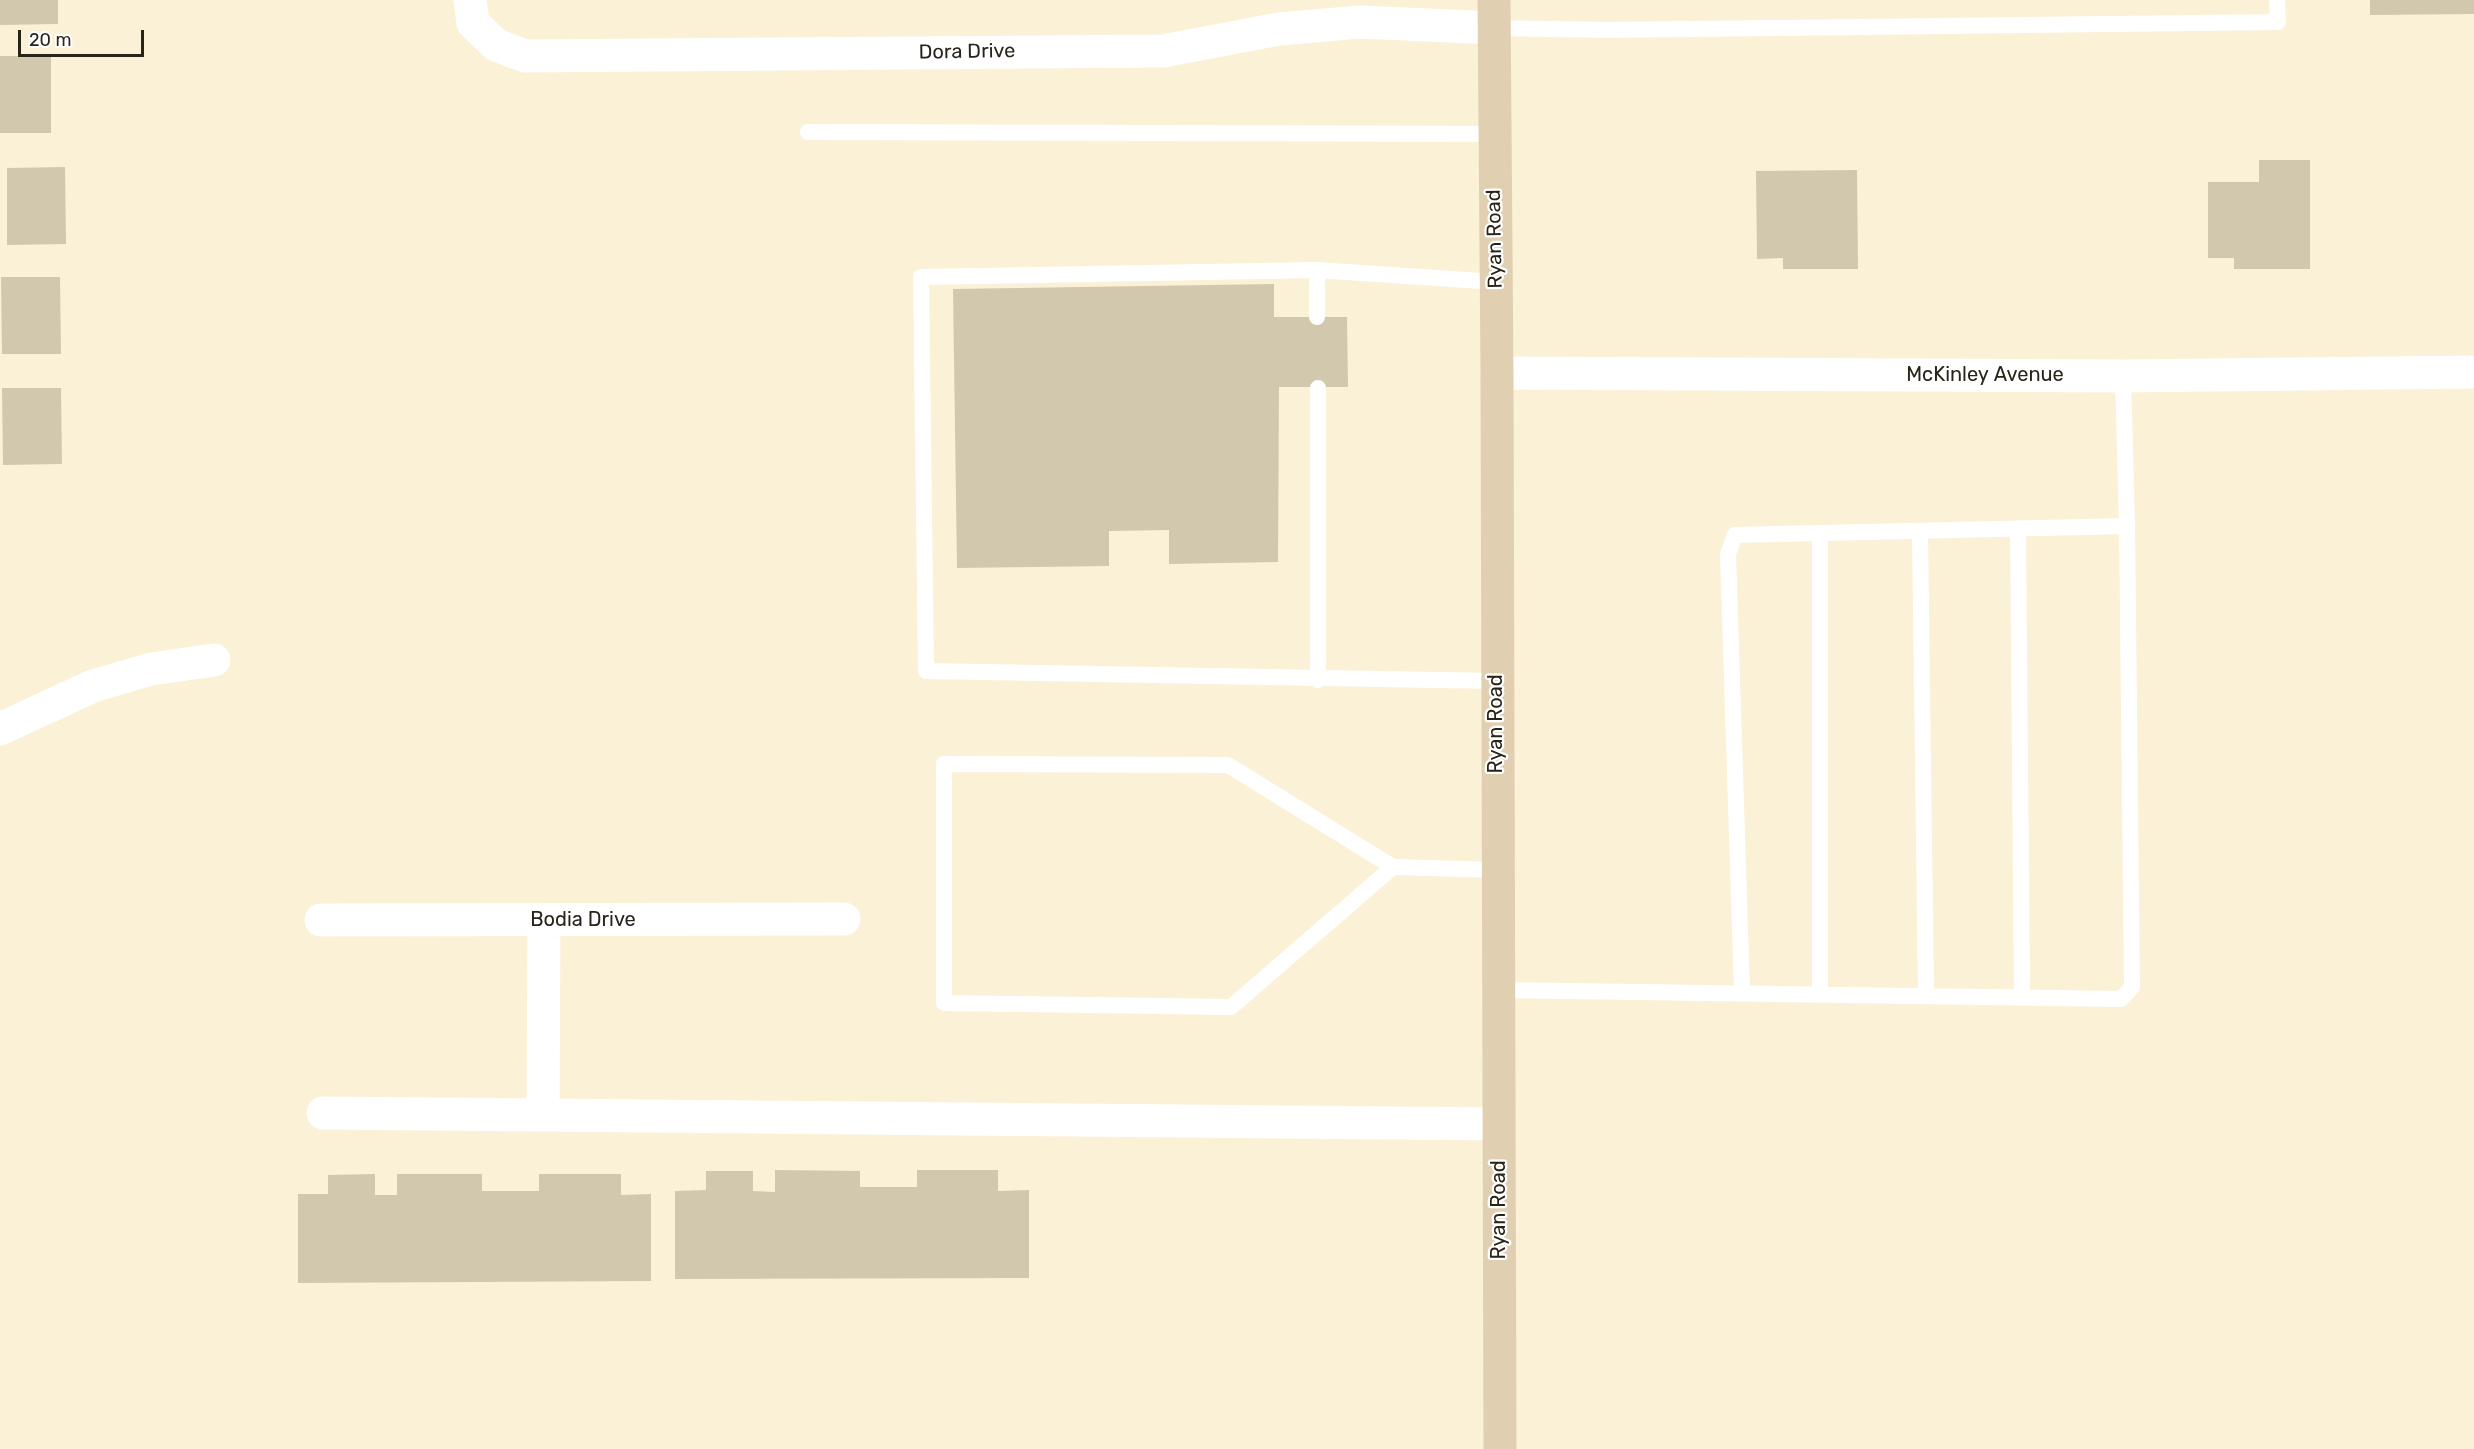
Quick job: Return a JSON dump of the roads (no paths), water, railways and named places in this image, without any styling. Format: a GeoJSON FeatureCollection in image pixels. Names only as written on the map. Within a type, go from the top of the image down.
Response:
{"type":"FeatureCollection","features":[{"type":"Feature","properties":{"kind":"main road","name":"Ryan Road"},"geometry":{"type":"LineString","coordinates":[[1494,14],[1500,1449]]}},
{"type":"Feature","properties":{"kind":"street","name":"Dora Drive"},"geometry":{"type":"LineString","coordinates":[[470,0],[472,23],[496,45],[525,56],[1163,51],[1279,29],[1494,14]]}},
{"type":"Feature","properties":{"kind":"street","name":"McKinley Avenue"},"geometry":{"type":"LineString","coordinates":[[1497,374],[2123,376],[2474,372]]}},
{"type":"Feature","properties":{"kind":"street"},"geometry":{"type":"LineString","coordinates":[[0,729],[93,686],[151,669],[214,660]]}},
{"type":"Feature","properties":{"kind":"street","name":"Bodia Drive"},"geometry":{"type":"LineString","coordinates":[[321,920],[844,919]]}},
{"type":"Feature","properties":{"kind":"street"},"geometry":{"type":"LineString","coordinates":[[543,1115],[544,920]]}},
{"type":"Feature","properties":{"kind":"street"},"geometry":{"type":"LineString","coordinates":[[323,1113],[1498,1124]]}},
{"type":"Feature","properties":{"kind":"lane"},"geometry":{"type":"LineString","coordinates":[[1494,14],[1607,30],[2278,22],[2277,0]]}},
{"type":"Feature","properties":{"kind":"lane"},"geometry":{"type":"LineString","coordinates":[[808,132],[1494,134]]}},
{"type":"Feature","properties":{"kind":"lane"},"geometry":{"type":"LineString","coordinates":[[1496,282],[1317,270],[921,277],[926,671],[1318,680],[1496,681]]}},
{"type":"Feature","properties":{"kind":"lane"},"geometry":{"type":"LineString","coordinates":[[1317,270],[1317,317]]}},
{"type":"Feature","properties":{"kind":"lane"},"geometry":{"type":"LineString","coordinates":[[1499,990],[2121,999],[2132,987],[2123,376]]}},
{"type":"Feature","properties":{"kind":"lane"},"geometry":{"type":"LineString","coordinates":[[1318,388],[1318,680]]}},
{"type":"Feature","properties":{"kind":"lane"},"geometry":{"type":"LineString","coordinates":[[1742,992],[1728,554],[1736,535],[2127,526]]}},
{"type":"Feature","properties":{"kind":"lane"},"geometry":{"type":"LineString","coordinates":[[2018,529],[2022,997]]}},
{"type":"Feature","properties":{"kind":"lane"},"geometry":{"type":"LineString","coordinates":[[1920,531],[1926,995]]}},
{"type":"Feature","properties":{"kind":"lane"},"geometry":{"type":"LineString","coordinates":[[1820,533],[1820,993]]}},
{"type":"Feature","properties":{"kind":"lane"},"geometry":{"type":"LineString","coordinates":[[1393,867],[1231,1007],[944,1003],[944,764],[1228,765],[1393,867],[1497,870]]}}]}
